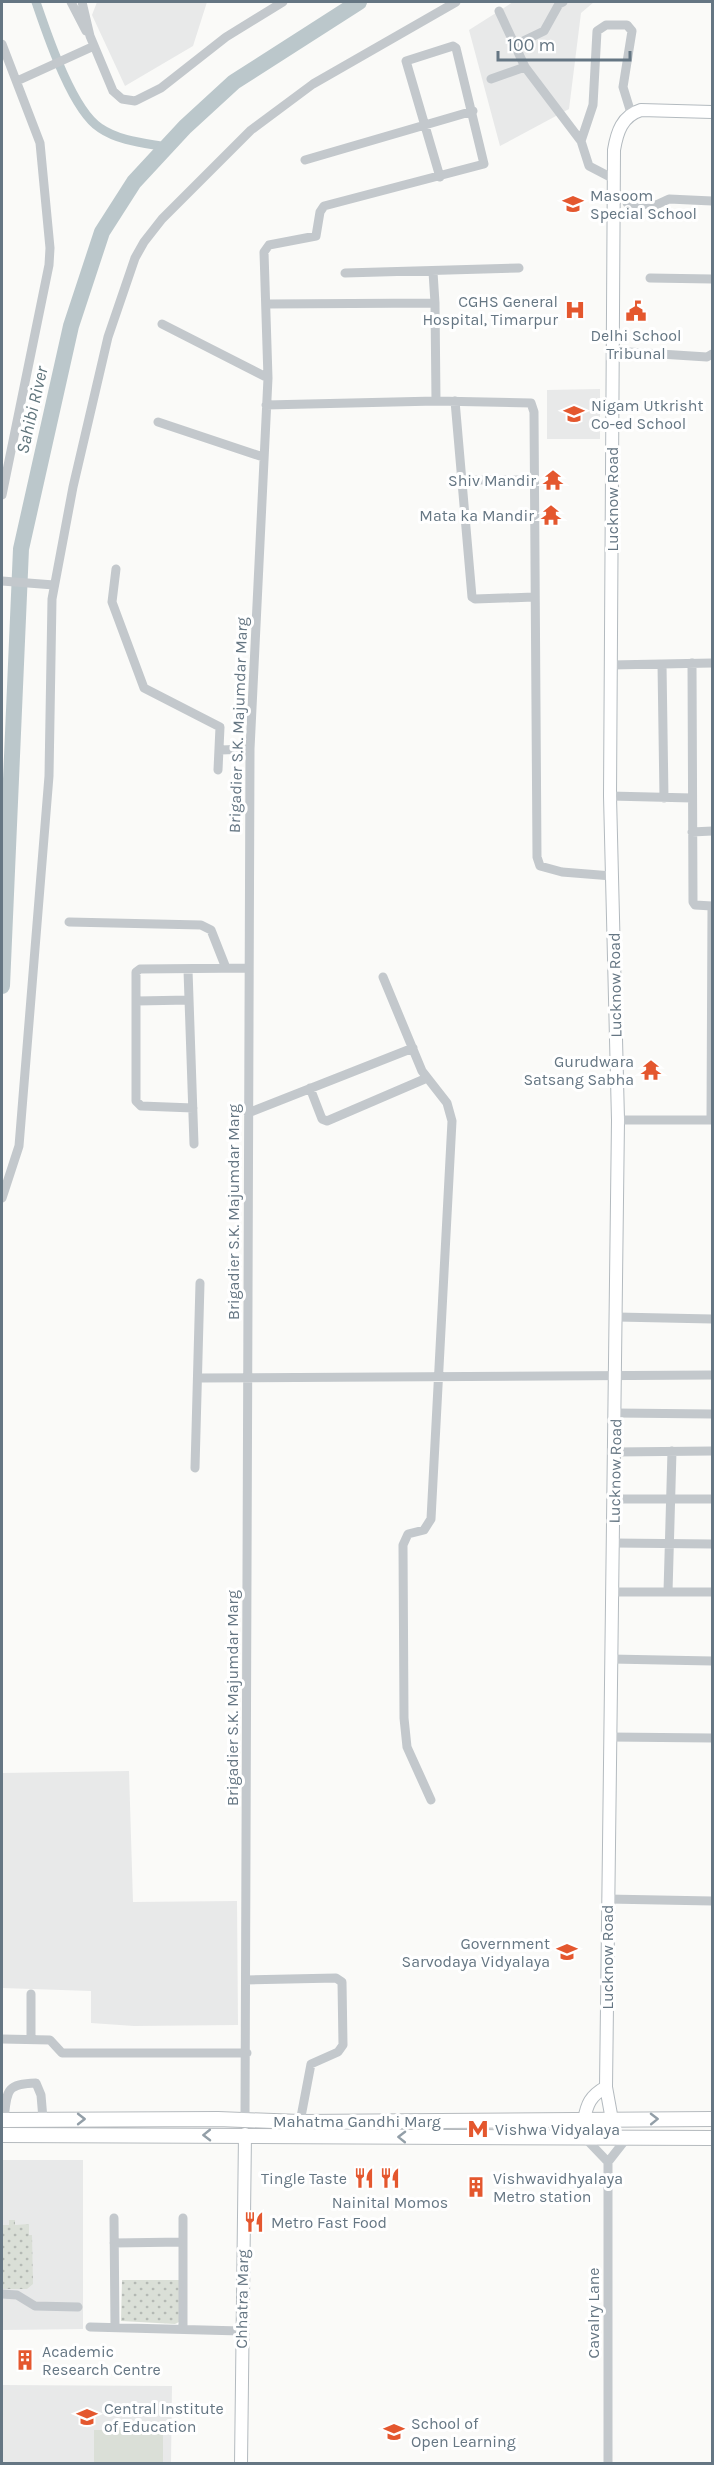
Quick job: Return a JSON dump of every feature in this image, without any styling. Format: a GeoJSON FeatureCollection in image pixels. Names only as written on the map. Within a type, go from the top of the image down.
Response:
{"type":"FeatureCollection","features":[{"type":"Feature","properties":{"kind":"main road","name":"Mahatma Gandhi Marg"},"geometry":{"type":"LineString","coordinates":[[3,2120],[245,2119],[300,2122],[712,2119]]}},
{"type":"Feature","properties":{"kind":"main road"},"geometry":{"type":"LineString","coordinates":[[434,2121],[434,2138]]}},
{"type":"Feature","properties":{"kind":"main road","name":"Mahatma Gandhi Marg"},"geometry":{"type":"LineString","coordinates":[[2,2135],[245,2134],[434,2138],[712,2138]]}},
{"type":"Feature","properties":{"kind":"street"},"geometry":{"type":"LineString","coordinates":[[71,2],[77,17],[90,36]]}},
{"type":"Feature","properties":{"kind":"street"},"geometry":{"type":"LineString","coordinates":[[82,2],[91,47],[113,92],[122,99],[135,101],[162,88],[226,37],[283,2]]}},
{"type":"Feature","properties":{"kind":"street"},"geometry":{"type":"LineString","coordinates":[[2,1198],[19,1146],[49,776],[54,585],[73,487],[108,337],[144,242],[162,219],[251,130],[313,84],[456,2]]}},
{"type":"Feature","properties":{"kind":"street"},"geometry":{"type":"LineString","coordinates":[[514,45],[544,31],[559,4],[564,2]]}},
{"type":"Feature","properties":{"kind":"street"},"geometry":{"type":"LineString","coordinates":[[499,11],[525,67],[581,141],[589,166],[614,179]]}},
{"type":"Feature","properties":{"kind":"street"},"geometry":{"type":"LineString","coordinates":[[581,141],[593,105],[597,31],[606,25],[627,25],[632,31],[623,87],[632,113],[641,110],[712,112]]}},
{"type":"Feature","properties":{"kind":"street"},"geometry":{"type":"LineString","coordinates":[[2,44],[20,79],[40,144],[50,248],[49,265],[2,495]]}},
{"type":"Feature","properties":{"kind":"street"},"geometry":{"type":"LineString","coordinates":[[448,45],[456,48],[484,164],[440,177],[424,125],[406,61],[448,45]]}},
{"type":"Feature","properties":{"kind":"street"},"geometry":{"type":"LineString","coordinates":[[20,79],[91,47]]}},
{"type":"Feature","properties":{"kind":"street"},"geometry":{"type":"LineString","coordinates":[[491,79],[525,67]]}},
{"type":"Feature","properties":{"kind":"street"},"geometry":{"type":"LineString","coordinates":[[305,160],[472,111]]}},
{"type":"Feature","properties":{"kind":"street","name":"Lucknow Road"},"geometry":{"type":"LineString","coordinates":[[612,2120],[606,2088],[618,1120],[610,796],[614,179],[616,139],[625,119],[632,113]]}},
{"type":"Feature","properties":{"kind":"street","name":"Brigadier S.K. Majumdar Marg"},"geometry":{"type":"LineString","coordinates":[[245,2119],[250,749],[268,378],[268,304],[264,252],[269,244],[316,236],[320,212],[324,206],[440,177]]}},
{"type":"Feature","properties":{"kind":"street"},"geometry":{"type":"LineString","coordinates":[[627,203],[656,205],[669,199],[712,201]]}},
{"type":"Feature","properties":{"kind":"street"},"geometry":{"type":"LineString","coordinates":[[345,273],[519,268]]}},
{"type":"Feature","properties":{"kind":"street"},"geometry":{"type":"LineString","coordinates":[[433,272],[436,401]]}},
{"type":"Feature","properties":{"kind":"street"},"geometry":{"type":"LineString","coordinates":[[650,278],[712,279]]}},
{"type":"Feature","properties":{"kind":"street"},"geometry":{"type":"LineString","coordinates":[[268,304],[435,303]]}},
{"type":"Feature","properties":{"kind":"street"},"geometry":{"type":"LineString","coordinates":[[162,324],[268,378]]}},
{"type":"Feature","properties":{"kind":"street"},"geometry":{"type":"LineString","coordinates":[[613,351],[707,357],[712,354]]}},
{"type":"Feature","properties":{"kind":"street"},"geometry":{"type":"LineString","coordinates":[[266,405],[436,401],[531,403],[534,412],[537,857],[540,866],[561,873],[612,876]]}},
{"type":"Feature","properties":{"kind":"street"},"geometry":{"type":"LineString","coordinates":[[455,401],[472,597],[475,599],[534,597]]}},
{"type":"Feature","properties":{"kind":"street"},"geometry":{"type":"LineString","coordinates":[[158,422],[263,457]]}},
{"type":"Feature","properties":{"kind":"street"},"geometry":{"type":"LineString","coordinates":[[463,480],[533,480]]}},
{"type":"Feature","properties":{"kind":"street"},"geometry":{"type":"LineString","coordinates":[[116,569],[112,602],[144,688],[220,727],[218,770]]}},
{"type":"Feature","properties":{"kind":"street"},"geometry":{"type":"LineString","coordinates":[[2,581],[54,585]]}},
{"type":"Feature","properties":{"kind":"street"},"geometry":{"type":"LineString","coordinates":[[618,1120],[712,1120],[712,906],[695,905],[693,902],[692,663]]}},
{"type":"Feature","properties":{"kind":"street"},"geometry":{"type":"LineString","coordinates":[[611,665],[712,663]]}},
{"type":"Feature","properties":{"kind":"street"},"geometry":{"type":"LineString","coordinates":[[662,664],[664,798]]}},
{"type":"Feature","properties":{"kind":"street"},"geometry":{"type":"LineString","coordinates":[[220,750],[250,749]]}},
{"type":"Feature","properties":{"kind":"street"},"geometry":{"type":"LineString","coordinates":[[610,796],[692,798]]}},
{"type":"Feature","properties":{"kind":"street"},"geometry":{"type":"LineString","coordinates":[[692,832],[712,831]]}},
{"type":"Feature","properties":{"kind":"street"},"geometry":{"type":"LineString","coordinates":[[69,922],[201,925],[211,930],[226,968]]}},
{"type":"Feature","properties":{"kind":"street"},"geometry":{"type":"LineString","coordinates":[[193,1108],[141,1106],[136,1101],[135,975],[140,969],[249,968]]}},
{"type":"Feature","properties":{"kind":"street"},"geometry":{"type":"LineString","coordinates":[[188,970],[194,1144]]}},
{"type":"Feature","properties":{"kind":"street"},"geometry":{"type":"LineString","coordinates":[[383,977],[427,1078],[447,1103],[452,1121],[431,1519],[424,1530],[408,1534],[403,1545],[404,1718],[407,1748],[431,1800]]}},
{"type":"Feature","properties":{"kind":"street"},"geometry":{"type":"LineString","coordinates":[[137,1001],[189,1000]]}},
{"type":"Feature","properties":{"kind":"street"},"geometry":{"type":"LineString","coordinates":[[248,1113],[413,1048]]}},
{"type":"Feature","properties":{"kind":"street"},"geometry":{"type":"LineString","coordinates":[[310,1088],[322,1119],[327,1121],[427,1078]]}},
{"type":"Feature","properties":{"kind":"street"},"geometry":{"type":"LineString","coordinates":[[195,1468],[200,1283]]}},
{"type":"Feature","properties":{"kind":"street"},"geometry":{"type":"LineString","coordinates":[[617,1317],[712,1319]]}},
{"type":"Feature","properties":{"kind":"street"},"geometry":{"type":"LineString","coordinates":[[198,1378],[712,1375]]}},
{"type":"Feature","properties":{"kind":"street"},"geometry":{"type":"LineString","coordinates":[[616,1413],[712,1414]]}},
{"type":"Feature","properties":{"kind":"street"},"geometry":{"type":"LineString","coordinates":[[668,1592],[672,1451]]}},
{"type":"Feature","properties":{"kind":"street"},"geometry":{"type":"LineString","coordinates":[[615,1452],[712,1451]]}},
{"type":"Feature","properties":{"kind":"street"},"geometry":{"type":"LineString","coordinates":[[614,1499],[712,1500]]}},
{"type":"Feature","properties":{"kind":"street"},"geometry":{"type":"LineString","coordinates":[[614,1543],[712,1544]]}},
{"type":"Feature","properties":{"kind":"street"},"geometry":{"type":"LineString","coordinates":[[613,1592],[712,1592]]}},
{"type":"Feature","properties":{"kind":"street"},"geometry":{"type":"LineString","coordinates":[[612,1659],[712,1661]]}},
{"type":"Feature","properties":{"kind":"street"},"geometry":{"type":"LineString","coordinates":[[610,1737],[712,1738]]}},
{"type":"Feature","properties":{"kind":"street"},"geometry":{"type":"LineString","coordinates":[[607,1899],[712,1901]]}},
{"type":"Feature","properties":{"kind":"street"},"geometry":{"type":"LineString","coordinates":[[247,1980],[336,1978],[342,1982],[344,2042],[338,2052],[311,2064],[300,2122]]}},
{"type":"Feature","properties":{"kind":"street"},"geometry":{"type":"LineString","coordinates":[[31,1994],[31,2039]]}},
{"type":"Feature","properties":{"kind":"street"},"geometry":{"type":"LineString","coordinates":[[2,2038],[52,2040],[62,2053],[247,2053]]}},
{"type":"Feature","properties":{"kind":"street"},"geometry":{"type":"LineString","coordinates":[[3,2120],[10,2088],[15,2084],[36,2083],[41,2095],[43,2120]]}},
{"type":"Feature","properties":{"kind":"street"},"geometry":{"type":"LineString","coordinates":[[584,2120],[586,2105],[594,2094],[606,2088]]}},
{"type":"Feature","properties":{"kind":"street","name":"Chhatra Marg"},"geometry":{"type":"LineString","coordinates":[[241,2463],[245,2134]]}},
{"type":"Feature","properties":{"kind":"street"},"geometry":{"type":"LineString","coordinates":[[586,2139],[608,2162],[626,2139]]}},
{"type":"Feature","properties":{"kind":"street","name":"Cavalry Lane"},"geometry":{"type":"LineString","coordinates":[[608,2162],[608,2463]]}},
{"type":"Feature","properties":{"kind":"street"},"geometry":{"type":"LineString","coordinates":[[114,2218],[115,2327]]}},
{"type":"Feature","properties":{"kind":"street"},"geometry":{"type":"LineString","coordinates":[[183,2218],[183,2328]]}},
{"type":"Feature","properties":{"kind":"street"},"geometry":{"type":"LineString","coordinates":[[114,2243],[183,2242]]}},
{"type":"Feature","properties":{"kind":"street"},"geometry":{"type":"LineString","coordinates":[[2,2294],[17,2295],[34,2306],[78,2307]]}},
{"type":"Feature","properties":{"kind":"street"},"geometry":{"type":"LineString","coordinates":[[90,2327],[241,2331]]}},
{"type":"Feature","properties":{"kind":"shaded area"},"geometry":{"type":"Polygon","coordinates":[[[97,2],[207,2],[193,46],[125,86],[92,15],[97,2]]]}},
{"type":"Feature","properties":{"kind":"shaded area"},"geometry":{"type":"Polygon","coordinates":[[[513,2],[594,2],[581,13],[569,109],[500,146],[469,30],[513,2]]]}},
{"type":"Feature","properties":{"kind":"shaded area","name":"Nigam Utkrisht Co-ed School"},"geometry":{"type":"Polygon","coordinates":[[[600,389],[600,439],[547,439],[547,390],[600,389]]]}},
{"type":"Feature","properties":{"kind":"shaded area"},"geometry":{"type":"Polygon","coordinates":[[[129,1771],[133,1902],[237,1901],[238,2025],[134,2026],[91,2023],[91,1991],[2,1988],[2,1773],[129,1771]]]}},
{"type":"Feature","properties":{"kind":"shaded area"},"geometry":{"type":"Polygon","coordinates":[[[2,2160],[83,2160],[83,2329],[2,2330],[2,2160]]]}},
{"type":"Feature","properties":{"kind":"shaded area"},"geometry":{"type":"Polygon","coordinates":[[[9,2220],[15,2220],[15,2225],[29,2224],[29,2235],[32,2235],[33,2284],[27,2289],[2,2289],[2,2225],[9,2225],[9,2220]]]}},
{"type":"Feature","properties":{"kind":"shaded area"},"geometry":{"type":"Polygon","coordinates":[[[122,2280],[180,2280],[179,2322],[175,2324],[121,2321],[122,2280]]]}},
{"type":"Feature","properties":{"kind":"shaded area","name":"Central Institute of Education"},"geometry":{"type":"Polygon","coordinates":[[[2,2385],[172,2386],[171,2463],[2,2464],[2,2385]]]}},
{"type":"Feature","properties":{"kind":"shaded area"},"geometry":{"type":"Polygon","coordinates":[[[94,2430],[163,2430],[163,2463],[94,2463],[94,2430]]]}},
{"type":"Feature","properties":{"kind":"waterway"},"geometry":{"type":"LineString","coordinates":[[36,2],[70,89],[90,119],[100,128],[115,136],[166,147]]}},
{"type":"Feature","properties":{"kind":"waterway","name":"Sahibi River"},"geometry":{"type":"LineString","coordinates":[[2,986],[21,549],[71,326],[102,232],[134,182],[185,127],[234,82],[359,2]]}},
{"type":"Feature","properties":{"kind":"place","name":"Masoom Special School"},"geometry":{"type":"Point","coordinates":[573,204]}},
{"type":"Feature","properties":{"kind":"place","name":"CGHS General Hospital, Timarpur"},"geometry":{"type":"Point","coordinates":[575,310]}},
{"type":"Feature","properties":{"kind":"place","name":"Delhi School Tribunal"},"geometry":{"type":"Point","coordinates":[636,311]}},
{"type":"Feature","properties":{"kind":"place","name":"Nigam Utkrisht Co-ed School"},"geometry":{"type":"Point","coordinates":[574,414]}},
{"type":"Feature","properties":{"kind":"place","name":"Shiv Mandir"},"geometry":{"type":"Point","coordinates":[553,480]}},
{"type":"Feature","properties":{"kind":"place","name":"Mata ka Mandir"},"geometry":{"type":"Point","coordinates":[551,515]}},
{"type":"Feature","properties":{"kind":"place","name":"Gurudwara Satsang Sabha"},"geometry":{"type":"Point","coordinates":[651,1070]}},
{"type":"Feature","properties":{"kind":"place","name":"Government Sarvodaya Vidyalaya"},"geometry":{"type":"Point","coordinates":[567,1952]}},
{"type":"Feature","properties":{"kind":"place","name":"Vishwa Vidyalaya"},"geometry":{"type":"Point","coordinates":[478,2129]}},
{"type":"Feature","properties":{"kind":"place","name":"Tingle Taste"},"geometry":{"type":"Point","coordinates":[364,2178]}},
{"type":"Feature","properties":{"kind":"place","name":"Nainital Momos"},"geometry":{"type":"Point","coordinates":[390,2178]}},
{"type":"Feature","properties":{"kind":"place","name":"Vishwavidhyalaya Metro station"},"geometry":{"type":"Point","coordinates":[476,2187]}},
{"type":"Feature","properties":{"kind":"place","name":"Metro Fast Food"},"geometry":{"type":"Point","coordinates":[254,2222]}},
{"type":"Feature","properties":{"kind":"place","name":"Academic Research Centre"},"geometry":{"type":"Point","coordinates":[25,2360]}},
{"type":"Feature","properties":{"kind":"place","name":"Central Institute of Education"},"geometry":{"type":"Point","coordinates":[87,2417]}},
{"type":"Feature","properties":{"kind":"place","name":"School of Open Learning"},"geometry":{"type":"Point","coordinates":[394,2432]}}]}
